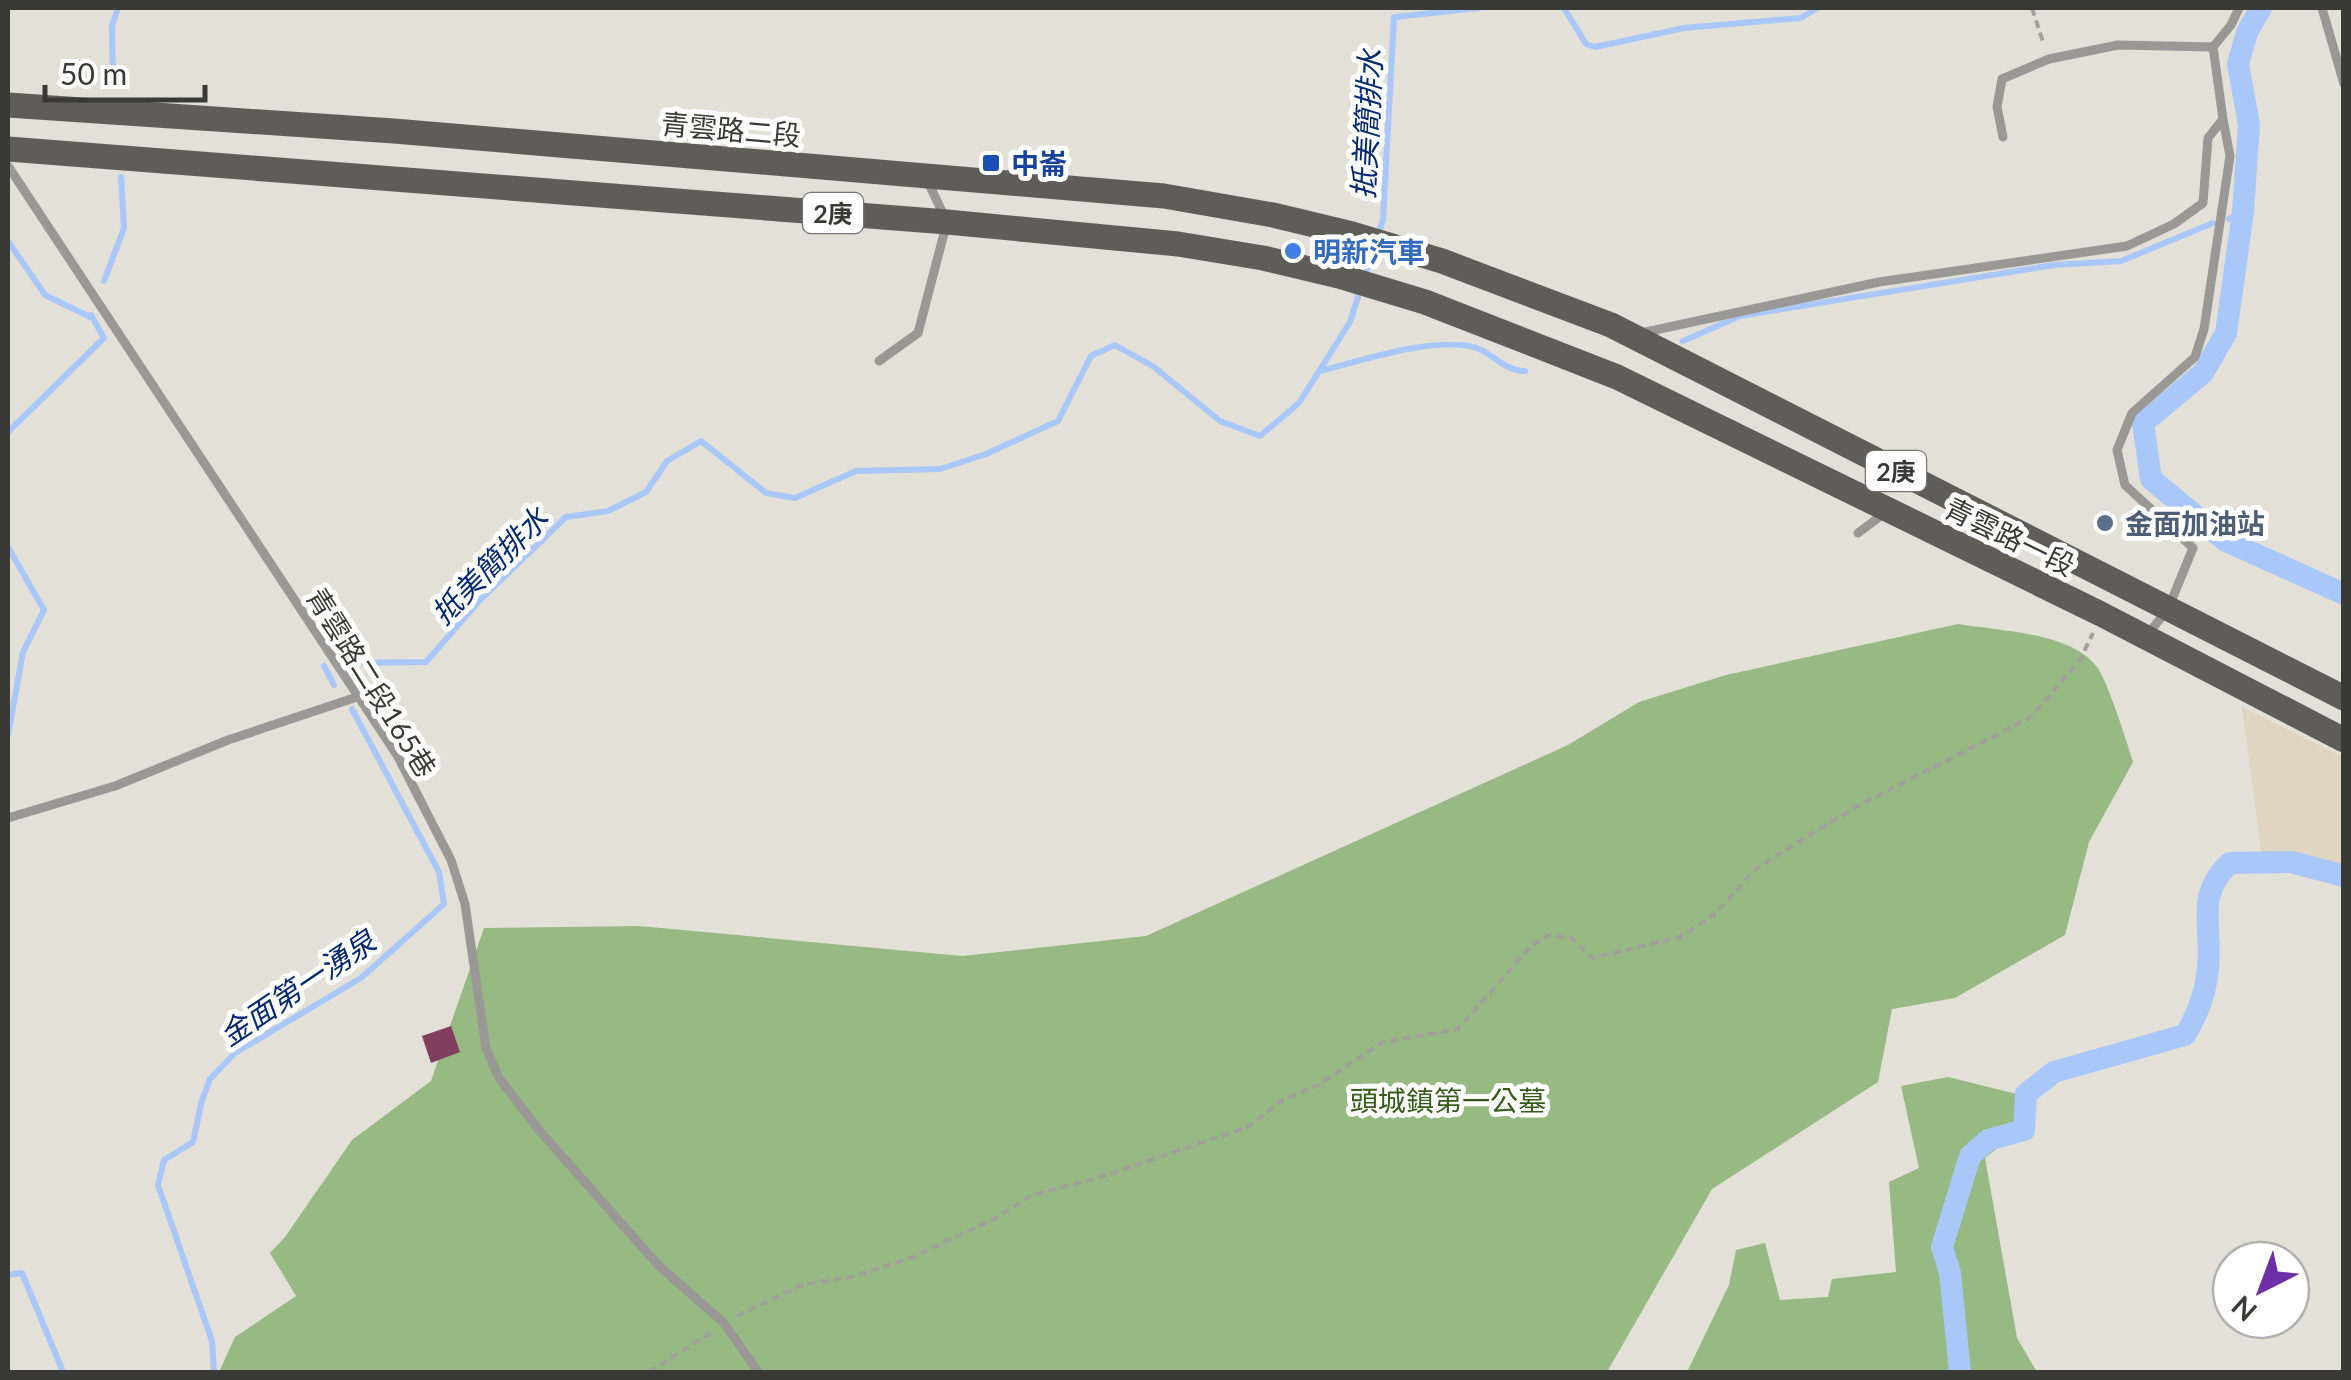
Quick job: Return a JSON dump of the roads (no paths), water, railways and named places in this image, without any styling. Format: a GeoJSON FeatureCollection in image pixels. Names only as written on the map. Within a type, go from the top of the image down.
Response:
{"type":"FeatureCollection","features":[{"type":"Feature","properties":{"kind":"main road","name":"青雲路二段"},"geometry":{"type":"LineString","coordinates":[[8,105],[414,133],[1164,196],[1352,234],[1442,262]]}},
{"type":"Feature","properties":{"kind":"main road","name":"2庚"},"geometry":{"type":"LineString","coordinates":[[8,149],[947,222]]}},
{"type":"Feature","properties":{"kind":"main road","name":"青雲路一段"},"geometry":{"type":"LineString","coordinates":[[947,222],[1178,244],[1264,258],[1425,302],[1617,377],[2101,614],[2344,740]]}},
{"type":"Feature","properties":{"kind":"main road","name":"青雲路一段"},"geometry":{"type":"LineString","coordinates":[[1442,262],[1630,335],[2344,698]]}},
{"type":"Feature","properties":{"kind":"lane"},"geometry":{"type":"LineString","coordinates":[[2003,137],[1997,107],[2002,79],[2049,59],[2118,45],[2212,47],[2231,26],[2239,8]]}},
{"type":"Feature","properties":{"kind":"lane"},"geometry":{"type":"LineString","coordinates":[[2322,8],[2344,84]]}},
{"type":"Feature","properties":{"kind":"lane"},"geometry":{"type":"LineString","coordinates":[[2146,637],[2168,610],[2193,548],[2125,485],[2117,450],[2132,413],[2195,356],[2204,328],[2230,156],[2212,47]]}},
{"type":"Feature","properties":{"kind":"lane"},"geometry":{"type":"LineString","coordinates":[[1630,335],[1879,282],[2127,246],[2174,224],[2203,203],[2208,138],[2223,119]]}},
{"type":"Feature","properties":{"kind":"lane","name":"青雲路二段165巷"},"geometry":{"type":"LineString","coordinates":[[8,166],[397,754],[450,860],[465,904],[486,1048],[500,1078],[550,1142],[658,1265],[724,1324],[758,1372]]}},
{"type":"Feature","properties":{"kind":"lane"},"geometry":{"type":"LineString","coordinates":[[879,361],[918,333],[947,222],[924,175]]}},
{"type":"Feature","properties":{"kind":"lane"},"geometry":{"type":"LineString","coordinates":[[1858,533],[1888,510]]}},
{"type":"Feature","properties":{"kind":"lane"},"geometry":{"type":"LineString","coordinates":[[8,818],[116,786],[228,740],[357,697]]}},
{"type":"Feature","properties":{"kind":"waterway"},"geometry":{"type":"LineString","coordinates":[[113,86],[112,26],[118,8]]}},
{"type":"Feature","properties":{"kind":"waterway","name":"抵美簡排水"},"geometry":{"type":"LineString","coordinates":[[1377,238],[1383,220],[1394,17],[1479,8]]}},
{"type":"Feature","properties":{"kind":"waterway","name":"抵美簡排水"},"geometry":{"type":"LineString","coordinates":[[1564,8],[1586,44],[1595,47],[1684,28],[1801,18],[1817,8]]}},
{"type":"Feature","properties":{"kind":"waterway"},"geometry":{"type":"LineString","coordinates":[[2261,8],[2247,32],[2238,64],[2249,125],[2243,212],[2226,333],[2203,373],[2143,423],[2151,479],[2226,541],[2344,594]]}},
{"type":"Feature","properties":{"kind":"waterway"},"geometry":{"type":"LineString","coordinates":[[104,281],[124,228],[121,177]]}},
{"type":"Feature","properties":{"kind":"waterway"},"geometry":{"type":"LineString","coordinates":[[2229,219],[2243,212]]}},
{"type":"Feature","properties":{"kind":"waterway"},"geometry":{"type":"LineString","coordinates":[[1683,341],[1740,316],[2054,265],[2121,261],[2213,223]]}},
{"type":"Feature","properties":{"kind":"waterway"},"geometry":{"type":"LineString","coordinates":[[8,241],[45,295],[90,317]]}},
{"type":"Feature","properties":{"kind":"waterway","name":"抵美簡排水"},"geometry":{"type":"LineString","coordinates":[[1365,276],[1373,250]]}},
{"type":"Feature","properties":{"kind":"waterway","name":"抵美簡排水"},"geometry":{"type":"LineString","coordinates":[[346,663],[426,662],[480,600],[566,517],[608,511],[646,492],[667,461],[701,441],[766,493],[795,498],[856,471],[940,469],[986,454],[1058,421],[1091,356],[1115,345],[1154,367],[1220,421],[1260,436],[1299,403],[1350,322],[1361,287]]}},
{"type":"Feature","properties":{"kind":"waterway"},"geometry":{"type":"LineString","coordinates":[[8,432],[104,338],[91,315]]}},
{"type":"Feature","properties":{"kind":"waterway"},"geometry":{"type":"LineString","coordinates":[[1320,371],[1433,345],[1469,346],[1510,368],[1525,371]]}},
{"type":"Feature","properties":{"kind":"waterway"},"geometry":{"type":"LineString","coordinates":[[8,547],[44,610],[23,652],[8,735]]}},
{"type":"Feature","properties":{"kind":"waterway","name":"金面第一湧泉"},"geometry":{"type":"LineString","coordinates":[[324,666],[334,685]]}},
{"type":"Feature","properties":{"kind":"waterway","name":"金面第一湧泉"},"geometry":{"type":"LineString","coordinates":[[214,1372],[212,1341],[158,1185],[164,1160],[193,1142],[210,1079],[235,1053],[361,978],[444,904],[439,872],[352,709]]}},
{"type":"Feature","properties":{"kind":"waterway"},"geometry":{"type":"LineString","coordinates":[[1960,1372],[1950,1273],[1942,1247],[1970,1156],[1988,1140],[2024,1130],[2026,1094],[2054,1072],[2185,1035],[2201,1003],[2207,977],[2207,912],[2212,888],[2230,863],[2291,862],[2344,876]]}},
{"type":"Feature","properties":{"kind":"waterway","name":"金面第一湧泉"},"geometry":{"type":"LineString","coordinates":[[8,1275],[22,1273],[63,1372]]}},
{"type":"Feature","properties":{"kind":"place","name":"中崙"},"geometry":{"type":"Point","coordinates":[991,163]}},
{"type":"Feature","properties":{"kind":"place","name":"明新汽車"},"geometry":{"type":"Point","coordinates":[1293,251]}},
{"type":"Feature","properties":{"kind":"place","name":"金面加油站"},"geometry":{"type":"Point","coordinates":[2105,523]}},
{"type":"Feature","properties":{"kind":"park label","name":"頭城鎮第一公墓"},"geometry":{"type":"Point","coordinates":[1448,1100]}}]}
